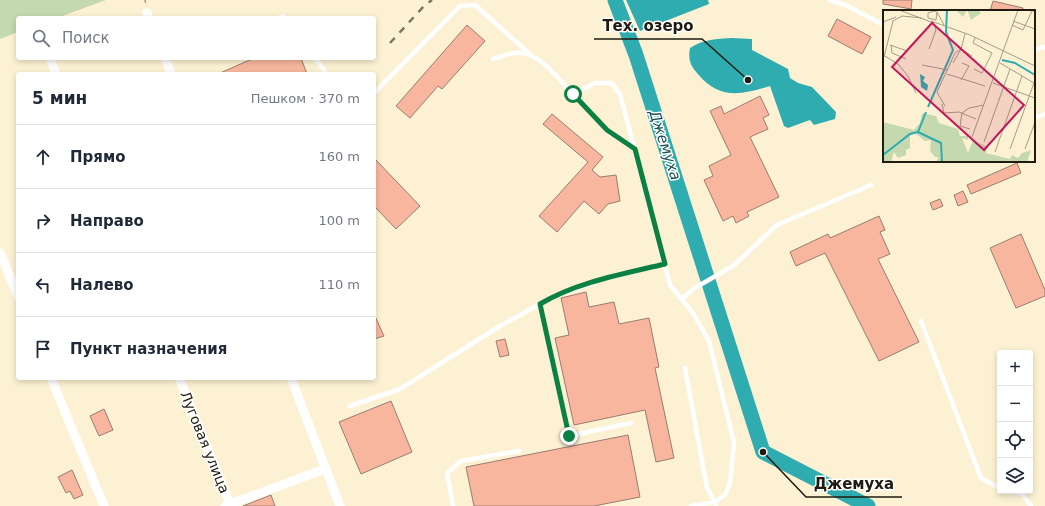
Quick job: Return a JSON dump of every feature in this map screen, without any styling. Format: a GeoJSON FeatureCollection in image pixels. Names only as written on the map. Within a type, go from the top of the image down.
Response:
{"type":"FeatureCollection","features":[{"type":"Feature","properties":{"kind":"street"},"geometry":{"type":"LineString","coordinates":[[51,60],[55,72]]}},
{"type":"Feature","properties":{"kind":"street"},"geometry":{"type":"LineString","coordinates":[[166,60],[170,72]]}},
{"type":"Feature","properties":{"kind":"street"},"geometry":{"type":"LineString","coordinates":[[0,253],[16,291]]}},
{"type":"Feature","properties":{"kind":"street"},"geometry":{"type":"LineString","coordinates":[[53,380],[104,506]]}},
{"type":"Feature","properties":{"kind":"street","name":"Луговая улица"},"geometry":{"type":"LineString","coordinates":[[180,380],[229,505]]}},
{"type":"Feature","properties":{"kind":"street"},"geometry":{"type":"LineString","coordinates":[[292,380],[340,506]]}},
{"type":"Feature","properties":{"kind":"street"},"geometry":{"type":"LineString","coordinates":[[229,505],[325,469]]}},
{"type":"Feature","properties":{"kind":"lane"},"geometry":{"type":"LineString","coordinates":[[829,0],[843,4],[883,24]]}},
{"type":"Feature","properties":{"kind":"lane"},"geometry":{"type":"LineString","coordinates":[[376,90],[460,6],[475,5],[544,65],[607,130],[635,149]]}},
{"type":"Feature","properties":{"kind":"lane"},"geometry":{"type":"LineString","coordinates":[[1035,50],[1045,47]]}},
{"type":"Feature","properties":{"kind":"lane"},"geometry":{"type":"LineString","coordinates":[[493,59],[515,52],[530,54]]}},
{"type":"Feature","properties":{"kind":"lane"},"geometry":{"type":"LineString","coordinates":[[316,60],[326,72]]}},
{"type":"Feature","properties":{"kind":"lane"},"geometry":{"type":"LineString","coordinates":[[573,94],[596,83],[611,83],[620,94],[670,285],[693,313],[709,341],[734,443],[730,482],[725,495],[715,504],[691,506]]}},
{"type":"Feature","properties":{"kind":"lane"},"geometry":{"type":"LineString","coordinates":[[1035,118],[1045,114]]}},
{"type":"Feature","properties":{"kind":"lane"},"geometry":{"type":"LineString","coordinates":[[682,300],[693,289],[733,266],[777,225],[871,185]]}},
{"type":"Feature","properties":{"kind":"lane"},"geometry":{"type":"LineString","coordinates":[[350,406],[400,389],[500,326],[553,296],[607,278],[665,264]]}},
{"type":"Feature","properties":{"kind":"lane"},"geometry":{"type":"LineString","coordinates":[[540,304],[569,436],[631,423]]}},
{"type":"Feature","properties":{"kind":"lane"},"geometry":{"type":"LineString","coordinates":[[921,320],[981,478],[997,486]]}},
{"type":"Feature","properties":{"kind":"lane"},"geometry":{"type":"LineString","coordinates":[[685,368],[707,488],[715,504]]}},
{"type":"Feature","properties":{"kind":"lane"},"geometry":{"type":"LineString","coordinates":[[453,506],[447,473],[461,461],[519,451]]}},
{"type":"Feature","properties":{"kind":"lane"},"geometry":{"type":"LineString","coordinates":[[1022,494],[1031,506]]}},
{"type":"Feature","properties":{"kind":"green space"},"geometry":{"type":"Polygon","coordinates":[[[0,0],[106,0],[62,16],[16,16],[16,33],[0,39],[0,0]]]}},
{"type":"Feature","properties":{"kind":"water"},"geometry":{"type":"Polygon","coordinates":[[[626,0],[708,0],[709,4],[640,31],[626,0]]]}},
{"type":"Feature","properties":{"kind":"water"},"geometry":{"type":"Polygon","coordinates":[[[732,38],[752,39],[752,50],[788,69],[790,78],[798,83],[812,87],[836,112],[835,119],[814,125],[810,120],[788,128],[784,126],[770,86],[749,92],[731,93],[714,88],[705,82],[691,64],[689,59],[690,48],[705,41],[732,38]]]}},
{"type":"Feature","properties":{"kind":"building"},"geometry":{"type":"Polygon","coordinates":[[[883,0],[912,0],[911,9],[883,4],[883,0]]]}},
{"type":"Feature","properties":{"kind":"building"},"geometry":{"type":"Polygon","coordinates":[[[993,1],[1023,8],[1023,10],[990,10],[993,1]]]}},
{"type":"Feature","properties":{"kind":"building"},"geometry":{"type":"Polygon","coordinates":[[[837,19],[871,37],[862,54],[828,36],[837,19]]]}},
{"type":"Feature","properties":{"kind":"building"},"geometry":{"type":"Polygon","coordinates":[[[467,25],[485,41],[442,89],[438,86],[410,118],[396,106],[467,25]]]}},
{"type":"Feature","properties":{"kind":"building"},"geometry":{"type":"Polygon","coordinates":[[[250,60],[302,60],[306,72],[222,72],[250,60]]]}},
{"type":"Feature","properties":{"kind":"building"},"geometry":{"type":"Polygon","coordinates":[[[760,96],[769,115],[763,118],[768,129],[750,137],[779,197],[747,212],[749,216],[736,223],[733,216],[723,221],[704,180],[713,176],[709,166],[731,155],[710,111],[721,106],[724,114],[760,96]]]}},
{"type":"Feature","properties":{"kind":"building"},"geometry":{"type":"Polygon","coordinates":[[[552,114],[603,157],[592,170],[600,177],[616,175],[620,201],[608,204],[599,214],[584,201],[557,232],[539,216],[588,162],[543,124],[552,114]]]}},
{"type":"Feature","properties":{"kind":"building"},"geometry":{"type":"Polygon","coordinates":[[[376,160],[420,206],[396,229],[376,208],[376,160]]]}},
{"type":"Feature","properties":{"kind":"building"},"geometry":{"type":"Polygon","coordinates":[[[1017,163],[1021,173],[971,194],[967,185],[1017,163]]]}},
{"type":"Feature","properties":{"kind":"building"},"geometry":{"type":"Polygon","coordinates":[[[963,191],[968,202],[958,206],[954,195],[963,191]]]}},
{"type":"Feature","properties":{"kind":"building"},"geometry":{"type":"Polygon","coordinates":[[[940,199],[943,206],[933,210],[930,203],[940,199]]]}},
{"type":"Feature","properties":{"kind":"building"},"geometry":{"type":"Polygon","coordinates":[[[879,216],[885,230],[880,232],[890,254],[878,259],[919,342],[879,361],[825,253],[796,266],[790,252],[828,234],[830,238],[879,216]]]}},
{"type":"Feature","properties":{"kind":"building"},"geometry":{"type":"Polygon","coordinates":[[[1021,234],[1045,290],[1045,296],[1016,308],[990,248],[1021,234]]]}},
{"type":"Feature","properties":{"kind":"building"},"geometry":{"type":"Polygon","coordinates":[[[586,292],[589,307],[614,302],[619,324],[649,318],[659,367],[655,368],[674,458],[656,462],[645,410],[574,425],[555,338],[569,335],[561,298],[586,292]]]}},
{"type":"Feature","properties":{"kind":"building"},"geometry":{"type":"Polygon","coordinates":[[[376,318],[384,336],[376,338],[376,318]]]}},
{"type":"Feature","properties":{"kind":"building"},"geometry":{"type":"Polygon","coordinates":[[[505,339],[509,355],[500,357],[496,341],[505,339]]]}},
{"type":"Feature","properties":{"kind":"building"},"geometry":{"type":"Polygon","coordinates":[[[391,401],[412,452],[361,474],[339,422],[391,401]]]}},
{"type":"Feature","properties":{"kind":"building"},"geometry":{"type":"Polygon","coordinates":[[[104,409],[113,430],[99,436],[90,416],[104,409]]]}},
{"type":"Feature","properties":{"kind":"building"},"geometry":{"type":"Polygon","coordinates":[[[628,435],[640,497],[594,506],[474,506],[466,467],[628,435]]]}},
{"type":"Feature","properties":{"kind":"building"},"geometry":{"type":"Polygon","coordinates":[[[72,470],[83,495],[74,499],[70,491],[66,493],[58,477],[72,470]]]}},
{"type":"Feature","properties":{"kind":"building"},"geometry":{"type":"Polygon","coordinates":[[[271,495],[275,506],[243,506],[271,495]]]}},
{"type":"Feature","properties":{"kind":"waterway","name":"Джемуха"},"geometry":{"type":"LineString","coordinates":[[615,0],[636,55],[763,452],[868,506]]}},
{"type":"Feature","properties":{"kind":"railway"},"geometry":{"type":"LineString","coordinates":[[390,43],[424,6],[432,0]]}},
{"type":"Feature","properties":{"kind":"place","name":"Тех. озеро"},"geometry":{"type":"Point","coordinates":[748,80]}},
{"type":"Feature","properties":{"kind":"place","name":"Джемуха"},"geometry":{"type":"Point","coordinates":[763,452]}},
{"type":"Feature","properties":{"kind":"route"},"geometry":{"type":"LineString","coordinates":[[569,436],[540,304],[553,296],[607,278],[665,264],[635,149],[607,130],[573,94]]}}]}
